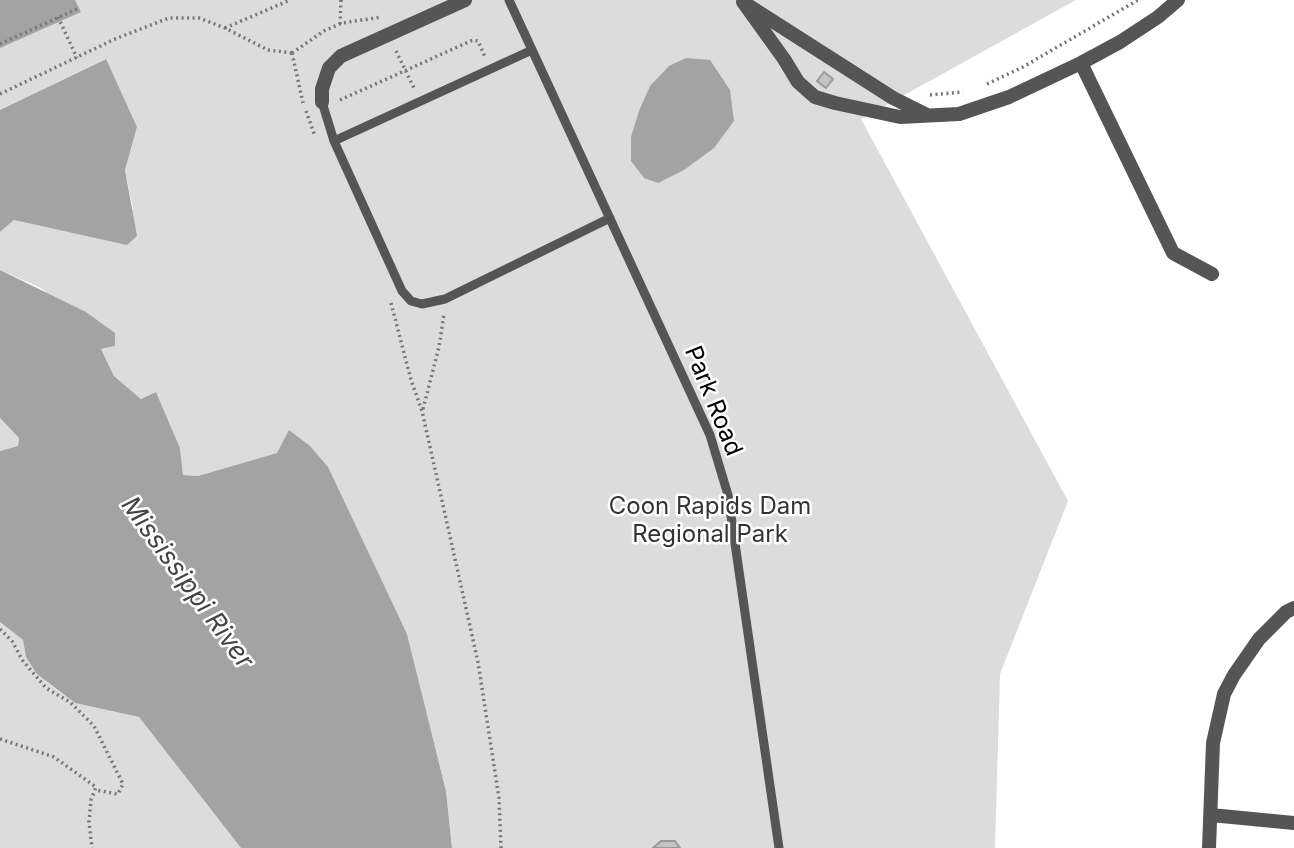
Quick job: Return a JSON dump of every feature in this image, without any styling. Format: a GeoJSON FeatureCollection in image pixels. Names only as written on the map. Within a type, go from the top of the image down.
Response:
{"type":"FeatureCollection","features":[{"type":"Feature","properties":{"kind":"street"},"geometry":{"type":"LineString","coordinates":[[322,102],[326,76],[335,61],[465,0]]}},
{"type":"Feature","properties":{"kind":"street"},"geometry":{"type":"LineString","coordinates":[[741,1],[798,82],[815,97],[900,117],[959,114],[1009,97],[1082,63],[1148,23],[1178,0]]}},
{"type":"Feature","properties":{"kind":"street"},"geometry":{"type":"LineString","coordinates":[[741,1],[893,98],[926,115]]}},
{"type":"Feature","properties":{"kind":"street"},"geometry":{"type":"LineString","coordinates":[[1082,63],[1173,253],[1212,274]]}},
{"type":"Feature","properties":{"kind":"street"},"geometry":{"type":"LineString","coordinates":[[1209,848],[1211,767],[1217,720],[1224,694],[1259,639],[1286,612],[1294,608]]}},
{"type":"Feature","properties":{"kind":"street"},"geometry":{"type":"LineString","coordinates":[[1211,815],[1294,823]]}},
{"type":"Feature","properties":{"kind":"lane","name":"Park Road"},"geometry":{"type":"LineString","coordinates":[[509,0],[710,435],[729,495],[779,848]]}},
{"type":"Feature","properties":{"kind":"lane"},"geometry":{"type":"LineString","coordinates":[[334,141],[532,50]]}},
{"type":"Feature","properties":{"kind":"lane"},"geometry":{"type":"LineString","coordinates":[[322,102],[334,141],[402,290],[411,300],[422,304],[445,299],[610,218]]}},
{"type":"Feature","properties":{"kind":"path"},"geometry":{"type":"LineString","coordinates":[[225,27],[290,0]]}},
{"type":"Feature","properties":{"kind":"path"},"geometry":{"type":"LineString","coordinates":[[340,24],[341,0]]}},
{"type":"Feature","properties":{"kind":"path"},"geometry":{"type":"LineString","coordinates":[[983,86],[1023,67],[1138,0]]}},
{"type":"Feature","properties":{"kind":"path"},"geometry":{"type":"LineString","coordinates":[[0,44],[76,9]]}},
{"type":"Feature","properties":{"kind":"path"},"geometry":{"type":"LineString","coordinates":[[0,94],[115,39],[169,18],[200,18],[225,27],[268,50],[292,53],[324,31],[340,24],[389,15]]}},
{"type":"Feature","properties":{"kind":"path"},"geometry":{"type":"LineString","coordinates":[[58,17],[77,58]]}},
{"type":"Feature","properties":{"kind":"path"},"geometry":{"type":"LineString","coordinates":[[380,18],[420,102]]}},
{"type":"Feature","properties":{"kind":"path"},"geometry":{"type":"LineString","coordinates":[[322,102],[337,102],[473,40],[478,41],[490,69]]}},
{"type":"Feature","properties":{"kind":"path"},"geometry":{"type":"LineString","coordinates":[[292,53],[306,112],[319,145]]}},
{"type":"Feature","properties":{"kind":"path"},"geometry":{"type":"LineString","coordinates":[[920,94],[953,95],[973,90]]}},
{"type":"Feature","properties":{"kind":"path"},"geometry":{"type":"LineString","coordinates":[[388,297],[394,309],[405,360],[422,411],[483,692],[499,798],[501,848]]}},
{"type":"Feature","properties":{"kind":"path"},"geometry":{"type":"LineString","coordinates":[[422,411],[439,347],[445,299]]}},
{"type":"Feature","properties":{"kind":"path"},"geometry":{"type":"LineString","coordinates":[[0,629],[46,688],[69,702],[94,726],[123,784],[118,794],[95,790]]}},
{"type":"Feature","properties":{"kind":"path"},"geometry":{"type":"LineString","coordinates":[[0,739],[54,757],[96,787],[91,800],[89,822],[92,848]]}},
{"type":"Feature","properties":{"kind":"green space","name":"Coon Rapids Dam Regional Park"},"geometry":{"type":"Polygon","coordinates":[[[74,0],[1076,0],[861,119],[1068,501],[1000,674],[995,848],[452,848],[446,791],[407,634],[374,567],[278,453],[198,476],[183,475],[180,448],[156,392],[141,399],[114,376],[101,349],[115,346],[39,287],[0,270],[0,232],[14,220],[79,234],[133,209],[125,170],[137,127],[105,59],[0,110],[0,34],[74,0]]]}},
{"type":"Feature","properties":{"kind":"green space"},"geometry":{"type":"Polygon","coordinates":[[[0,418],[19,438],[18,446],[0,451],[0,418]]]}},
{"type":"Feature","properties":{"kind":"green space"},"geometry":{"type":"Polygon","coordinates":[[[0,622],[23,640],[26,657],[48,683],[75,703],[139,717],[241,848],[0,848],[0,622]]]}},
{"type":"Feature","properties":{"kind":"water"},"geometry":{"type":"Polygon","coordinates":[[[0,0],[75,0],[81,12],[0,48],[0,0]]]}},
{"type":"Feature","properties":{"kind":"water"},"geometry":{"type":"Polygon","coordinates":[[[686,58],[710,60],[730,90],[734,121],[714,148],[684,170],[658,183],[644,178],[631,161],[631,137],[650,86],[669,66],[686,58]]]}},
{"type":"Feature","properties":{"kind":"water"},"geometry":{"type":"Polygon","coordinates":[[[106,59],[137,127],[125,170],[137,236],[127,245],[14,220],[0,232],[0,110],[106,59]]]}},
{"type":"Feature","properties":{"kind":"water","name":"Mississippi River"},"geometry":{"type":"Polygon","coordinates":[[[0,270],[86,312],[115,333],[115,346],[101,349],[114,376],[141,399],[156,392],[180,448],[183,475],[198,476],[277,453],[289,430],[310,446],[328,467],[407,634],[446,791],[452,848],[241,848],[139,717],[75,703],[37,674],[26,657],[23,640],[0,622],[0,451],[18,446],[19,438],[0,418],[0,270]]]}},
{"type":"Feature","properties":{"kind":"building"},"geometry":{"type":"Polygon","coordinates":[[[824,72],[833,79],[826,88],[817,81],[824,72]]]}},
{"type":"Feature","properties":{"kind":"building"},"geometry":{"type":"Polygon","coordinates":[[[661,841],[675,841],[680,848],[653,848],[661,841]]]}}]}
